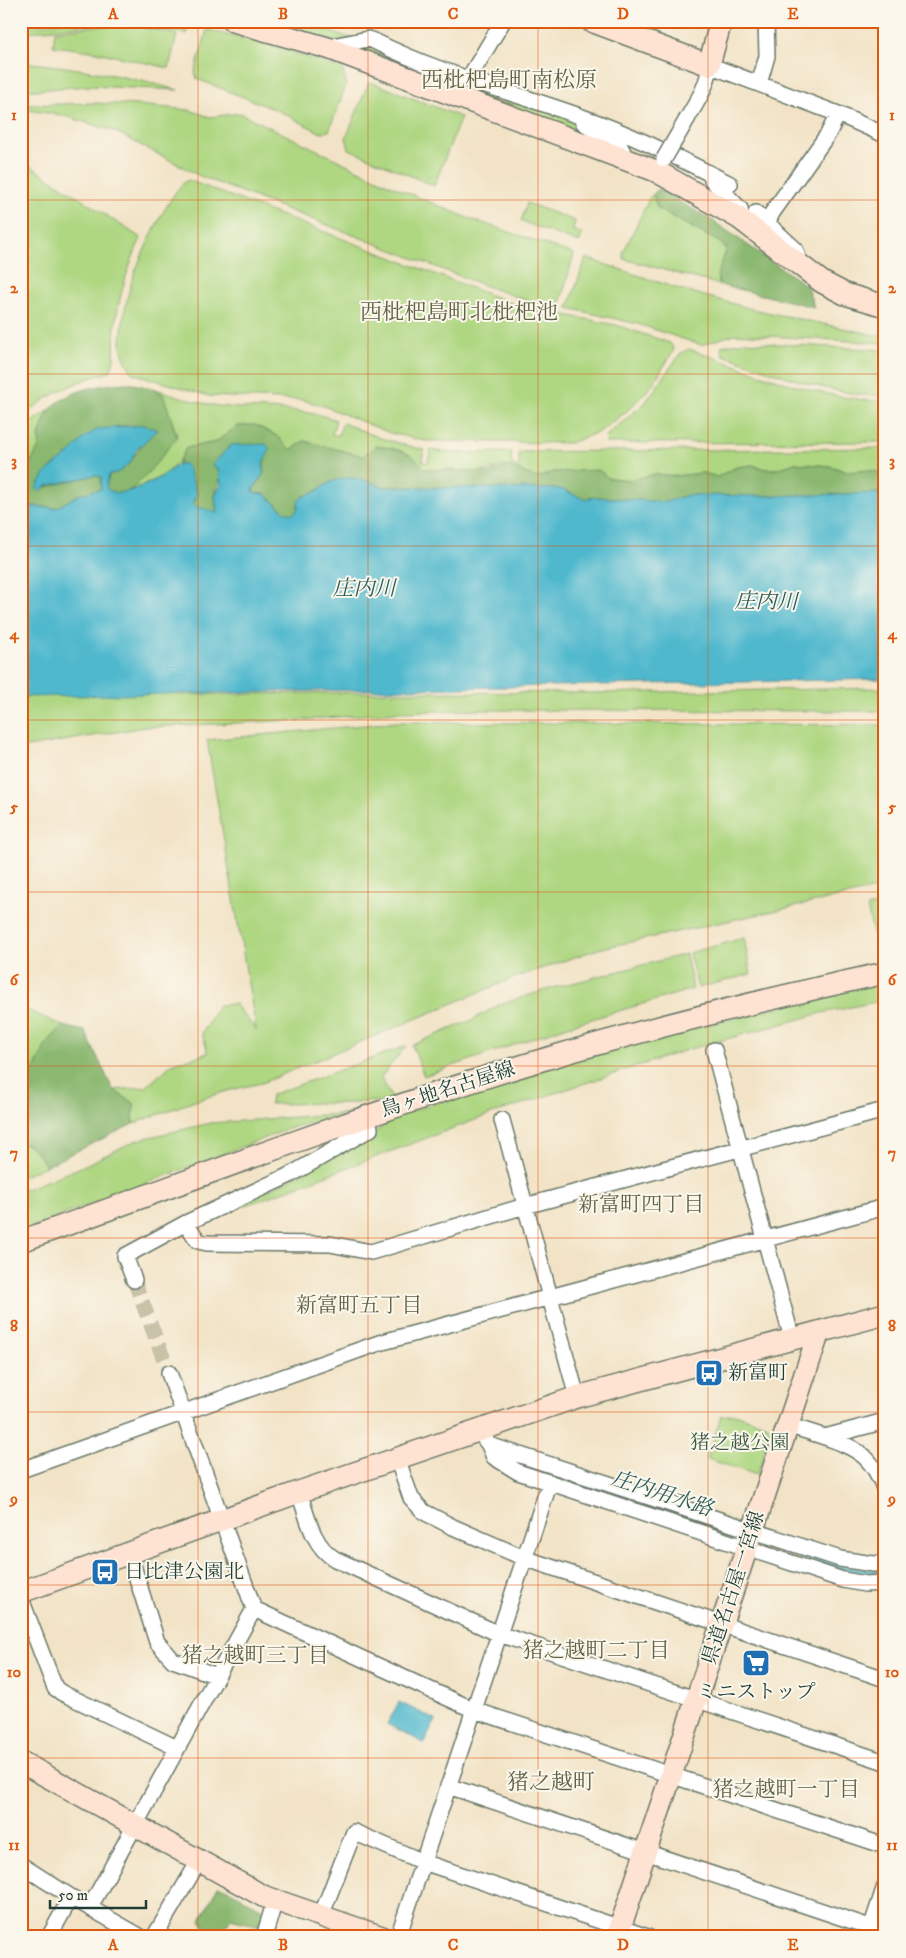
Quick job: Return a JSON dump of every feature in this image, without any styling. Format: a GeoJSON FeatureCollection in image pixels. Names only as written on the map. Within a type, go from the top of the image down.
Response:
{"type":"FeatureCollection","features":[{"type":"Feature","properties":{"kind":"street"},"geometry":{"type":"LineString","coordinates":[[234,21],[334,50],[622,158],[660,165],[747,215],[797,263],[822,282],[845,294],[885,306]]}},
{"type":"Feature","properties":{"kind":"street"},"geometry":{"type":"LineString","coordinates":[[473,80],[503,21]]}},
{"type":"Feature","properties":{"kind":"street"},"geometry":{"type":"LineString","coordinates":[[591,21],[838,114],[885,135]]}},
{"type":"Feature","properties":{"kind":"street"},"geometry":{"type":"LineString","coordinates":[[660,165],[702,90],[709,71],[720,21]]}},
{"type":"Feature","properties":{"kind":"street"},"geometry":{"type":"LineString","coordinates":[[759,84],[768,56],[766,21]]}},
{"type":"Feature","properties":{"kind":"street"},"geometry":{"type":"LineString","coordinates":[[334,50],[337,45],[368,39],[473,80],[581,116],[674,155],[730,184]]}},
{"type":"Feature","properties":{"kind":"street"},"geometry":{"type":"LineString","coordinates":[[473,80],[504,106],[502,114]]}},
{"type":"Feature","properties":{"kind":"street"},"geometry":{"type":"LineString","coordinates":[[768,222],[772,212],[828,134],[838,114]]}},
{"type":"Feature","properties":{"kind":"street"},"geometry":{"type":"LineString","coordinates":[[581,116],[587,126],[621,148],[624,152],[622,158]]}},
{"type":"Feature","properties":{"kind":"street"},"geometry":{"type":"LineString","coordinates":[[708,172],[713,182],[740,209],[741,214],[768,222],[795,249],[800,258],[797,263]]}},
{"type":"Feature","properties":{"kind":"street","name":"鳥ヶ地名古屋線"},"geometry":{"type":"LineString","coordinates":[[21,1241],[368,1116],[528,1064],[704,1015],[885,973]]}},
{"type":"Feature","properties":{"kind":"street"},"geometry":{"type":"LineString","coordinates":[[714,1050],[792,1339]]}},
{"type":"Feature","properties":{"kind":"street"},"geometry":{"type":"LineString","coordinates":[[186,1223],[198,1241],[208,1243],[330,1244],[371,1252],[525,1206],[885,1110]]}},
{"type":"Feature","properties":{"kind":"street"},"geometry":{"type":"LineString","coordinates":[[134,1280],[125,1256],[186,1223],[290,1175],[370,1129],[368,1116]]}},
{"type":"Feature","properties":{"kind":"street"},"geometry":{"type":"LineString","coordinates":[[502,1120],[577,1397]]}},
{"type":"Feature","properties":{"kind":"street"},"geometry":{"type":"LineString","coordinates":[[21,1470],[379,1343],[885,1207]]}},
{"type":"Feature","properties":{"kind":"street"},"geometry":{"type":"LineString","coordinates":[[21,1592],[397,1458],[484,1437],[577,1397],[885,1314]]}},
{"type":"Feature","properties":{"kind":"street","name":"県道名古屋一宮線"},"geometry":{"type":"LineString","coordinates":[[619,1932],[819,1332]]}},
{"type":"Feature","properties":{"kind":"street"},"geometry":{"type":"LineString","coordinates":[[169,1373],[254,1609],[474,1710],[885,1846]]}},
{"type":"Feature","properties":{"kind":"street"},"geometry":{"type":"LineString","coordinates":[[825,1438],[885,1421]]}},
{"type":"Feature","properties":{"kind":"street"},"geometry":{"type":"LineString","coordinates":[[787,1425],[825,1438],[862,1454],[873,1468],[885,1491]]}},
{"type":"Feature","properties":{"kind":"street"},"geometry":{"type":"LineString","coordinates":[[484,1437],[494,1458],[518,1472],[750,1539],[840,1559],[873,1564],[885,1563]]}},
{"type":"Feature","properties":{"kind":"street"},"geometry":{"type":"LineString","coordinates":[[484,1437],[750,1539],[843,1580],[865,1584],[885,1583]]}},
{"type":"Feature","properties":{"kind":"street"},"geometry":{"type":"LineString","coordinates":[[397,1458],[411,1498],[424,1512],[524,1558],[885,1679]]}},
{"type":"Feature","properties":{"kind":"street"},"geometry":{"type":"LineString","coordinates":[[398,1937],[550,1482]]}},
{"type":"Feature","properties":{"kind":"street"},"geometry":{"type":"LineString","coordinates":[[298,1492],[319,1545],[325,1553],[499,1634],[885,1762]]}},
{"type":"Feature","properties":{"kind":"street"},"geometry":{"type":"LineString","coordinates":[[129,1553],[157,1642],[173,1660],[217,1676]]}},
{"type":"Feature","properties":{"kind":"street"},"geometry":{"type":"LineString","coordinates":[[21,1599],[55,1688],[177,1748]]}},
{"type":"Feature","properties":{"kind":"street"},"geometry":{"type":"LineString","coordinates":[[90,1906],[254,1609]]}},
{"type":"Feature","properties":{"kind":"street"},"geometry":{"type":"LineString","coordinates":[[21,1762],[263,1896],[382,1937]]}},
{"type":"Feature","properties":{"kind":"street"},"geometry":{"type":"LineString","coordinates":[[448,1786],[646,1852],[875,1932],[885,1886]]}},
{"type":"Feature","properties":{"kind":"street"},"geometry":{"type":"LineString","coordinates":[[321,1916],[354,1832],[423,1862],[619,1932],[648,1937]]}},
{"type":"Feature","properties":{"kind":"street"},"geometry":{"type":"LineString","coordinates":[[154,1937],[199,1861]]}},
{"type":"Feature","properties":{"kind":"street"},"geometry":{"type":"LineString","coordinates":[[21,1865],[71,1897],[90,1906],[141,1937]]}},
{"type":"Feature","properties":{"kind":"street"},"geometry":{"type":"LineString","coordinates":[[49,1937],[71,1897]]}},
{"type":"Feature","properties":{"kind":"street"},"geometry":{"type":"LineString","coordinates":[[264,1937],[275,1900]]}},
{"type":"Feature","properties":{"kind":"green space"},"geometry":{"type":"Polygon","coordinates":[[[67,21],[146,21],[148,25],[187,31],[187,34],[153,29],[131,23],[87,25],[21,33],[21,28],[67,21]]]}},
{"type":"Feature","properties":{"kind":"green space"},"geometry":{"type":"Polygon","coordinates":[[[263,21],[306,21],[336,34],[354,39],[331,42],[263,21]]]}},
{"type":"Feature","properties":{"kind":"green space"},"geometry":{"type":"Polygon","coordinates":[[[131,25],[177,35],[169,68],[92,51],[53,46],[55,31],[131,25]]]}},
{"type":"Feature","properties":{"kind":"green space"},"geometry":{"type":"Polygon","coordinates":[[[207,30],[274,46],[343,69],[346,85],[329,131],[321,133],[279,111],[197,79],[195,72],[207,30]]]}},
{"type":"Feature","properties":{"kind":"green space"},"geometry":{"type":"Polygon","coordinates":[[[368,42],[472,81],[497,103],[346,47],[368,42]]]}},
{"type":"Feature","properties":{"kind":"green space"},"geometry":{"type":"Polygon","coordinates":[[[21,62],[100,73],[178,90],[89,86],[21,91],[21,62]]]}},
{"type":"Feature","properties":{"kind":"green space"},"geometry":{"type":"Polygon","coordinates":[[[371,82],[461,117],[434,186],[349,149],[346,138],[368,84],[371,82]]]}},
{"type":"Feature","properties":{"kind":"green space"},"geometry":{"type":"Polygon","coordinates":[[[483,86],[576,116],[611,147],[509,106],[483,86]]]}},
{"type":"Feature","properties":{"kind":"green space"},"geometry":{"type":"Polygon","coordinates":[[[94,103],[189,110],[210,117],[240,113],[392,186],[468,218],[574,254],[559,307],[523,299],[483,285],[200,176],[114,131],[61,115],[21,109],[25,105],[94,103]]]}},
{"type":"Feature","properties":{"kind":"green space"},"geometry":{"type":"Polygon","coordinates":[[[21,160],[141,238],[128,270],[119,304],[115,327],[114,356],[110,372],[62,389],[41,402],[21,419],[21,160]]]}},
{"type":"Feature","properties":{"kind":"green space"},"geometry":{"type":"Polygon","coordinates":[[[188,180],[519,306],[616,325],[670,343],[674,350],[650,388],[626,412],[599,432],[570,443],[426,441],[390,433],[324,406],[303,400],[209,396],[132,373],[121,346],[124,312],[131,284],[147,244],[164,211],[181,185],[188,180]]]}},
{"type":"Feature","properties":{"kind":"green space"},"geometry":{"type":"Polygon","coordinates":[[[658,189],[713,221],[807,286],[814,307],[720,285],[717,276],[727,249],[719,242],[658,209],[653,195],[658,189]]]}},
{"type":"Feature","properties":{"kind":"green space"},"geometry":{"type":"Polygon","coordinates":[[[653,195],[658,209],[719,242],[727,249],[717,276],[720,285],[624,259],[623,253],[650,197],[653,195]]]}},
{"type":"Feature","properties":{"kind":"green space"},"geometry":{"type":"Polygon","coordinates":[[[527,203],[575,221],[573,230],[582,234],[579,243],[521,221],[527,203]]]}},
{"type":"Feature","properties":{"kind":"green space"},"geometry":{"type":"Polygon","coordinates":[[[586,258],[676,288],[752,309],[885,337],[885,343],[735,334],[701,345],[638,324],[568,308],[586,258]]]}},
{"type":"Feature","properties":{"kind":"green space"},"geometry":{"type":"Polygon","coordinates":[[[744,342],[885,350],[885,396],[864,395],[823,388],[723,355],[721,346],[744,342]]]}},
{"type":"Feature","properties":{"kind":"green space"},"geometry":{"type":"Polygon","coordinates":[[[689,349],[810,390],[860,399],[885,401],[885,442],[606,443],[607,435],[645,403],[681,353],[689,349]]]}},
{"type":"Feature","properties":{"kind":"green space"},"geometry":{"type":"Polygon","coordinates":[[[128,383],[152,388],[163,394],[177,437],[155,465],[135,486],[124,493],[111,491],[106,487],[109,475],[119,472],[130,462],[144,442],[144,425],[117,427],[83,443],[38,483],[42,488],[96,475],[101,477],[101,489],[80,494],[56,508],[27,505],[23,489],[24,476],[39,447],[41,428],[50,410],[57,403],[76,392],[97,386],[128,383]]]}},
{"type":"Feature","properties":{"kind":"green space"},"geometry":{"type":"Polygon","coordinates":[[[152,388],[210,405],[293,411],[322,416],[336,420],[332,434],[338,436],[343,423],[380,438],[424,450],[422,461],[427,463],[431,450],[451,453],[511,452],[512,465],[519,466],[519,452],[885,448],[885,474],[869,470],[848,472],[830,466],[795,463],[777,469],[766,469],[752,465],[737,467],[717,477],[703,473],[675,476],[655,474],[631,480],[554,472],[537,478],[502,466],[480,472],[424,469],[421,464],[370,452],[363,456],[304,441],[291,450],[277,436],[255,425],[238,426],[216,442],[187,448],[181,458],[162,476],[130,491],[177,437],[163,394],[152,388]]]}},
{"type":"Feature","properties":{"kind":"green space"},"geometry":{"type":"Polygon","coordinates":[[[50,410],[39,435],[40,446],[23,476],[21,487],[21,432],[26,425],[50,410]]]}},
{"type":"Feature","properties":{"kind":"green space"},"geometry":{"type":"Polygon","coordinates":[[[255,425],[277,436],[291,450],[304,441],[363,456],[375,446],[396,449],[415,458],[424,469],[489,473],[509,466],[537,478],[554,472],[599,470],[608,478],[631,480],[655,474],[675,476],[703,473],[717,477],[737,467],[752,465],[766,469],[777,469],[795,463],[830,466],[848,472],[869,470],[885,474],[885,493],[768,496],[688,495],[666,502],[596,497],[584,499],[561,489],[382,487],[365,480],[349,478],[325,485],[303,497],[299,500],[296,512],[292,514],[285,512],[265,494],[255,493],[253,490],[264,473],[264,459],[212,466],[218,469],[220,477],[215,497],[217,513],[193,506],[196,498],[181,463],[177,465],[186,448],[216,442],[237,426],[255,425]]]}},
{"type":"Feature","properties":{"kind":"green space"},"geometry":{"type":"Polygon","coordinates":[[[158,687],[179,695],[395,692],[593,693],[885,688],[885,711],[473,710],[397,712],[303,720],[146,727],[21,748],[21,688],[158,687]]]}},
{"type":"Feature","properties":{"kind":"green space"},"geometry":{"type":"Polygon","coordinates":[[[397,722],[885,725],[885,887],[598,949],[511,979],[262,1083],[213,1095],[133,1124],[134,1103],[113,1090],[146,1087],[172,1064],[208,1053],[202,1033],[219,1005],[235,1004],[256,1030],[207,740],[397,722]]]}},
{"type":"Feature","properties":{"kind":"green space"},"geometry":{"type":"Polygon","coordinates":[[[885,904],[885,944],[876,946],[867,907],[885,904]]]}},
{"type":"Feature","properties":{"kind":"green space"},"geometry":{"type":"Polygon","coordinates":[[[744,938],[751,974],[698,988],[689,953],[744,938]]]}},
{"type":"Feature","properties":{"kind":"green space"},"geometry":{"type":"Polygon","coordinates":[[[686,954],[693,989],[568,1026],[424,1076],[412,1045],[472,1020],[499,1005],[545,990],[686,954]]]}},
{"type":"Feature","properties":{"kind":"green space"},"geometry":{"type":"Polygon","coordinates":[[[885,980],[885,1000],[822,1013],[690,1049],[494,1113],[204,1221],[292,1178],[380,1129],[392,1117],[577,1058],[885,980]]]}},
{"type":"Feature","properties":{"kind":"green space"},"geometry":{"type":"Polygon","coordinates":[[[21,1007],[63,1026],[47,1043],[32,1074],[27,1068],[21,1070],[21,1007]]]}},
{"type":"Feature","properties":{"kind":"green space"},"geometry":{"type":"Polygon","coordinates":[[[63,1026],[85,1031],[113,1090],[134,1103],[133,1124],[46,1166],[33,1148],[21,1143],[21,1070],[27,1068],[32,1073],[47,1043],[63,1026]]]}},
{"type":"Feature","properties":{"kind":"green space"},"geometry":{"type":"Polygon","coordinates":[[[406,1046],[381,1077],[392,1099],[356,1103],[270,1104],[271,1095],[406,1046]]]}},
{"type":"Feature","properties":{"kind":"green space"},"geometry":{"type":"Polygon","coordinates":[[[352,1113],[294,1127],[21,1231],[21,1191],[79,1168],[137,1140],[211,1123],[352,1113]]]}},
{"type":"Feature","properties":{"kind":"green space"},"geometry":{"type":"Polygon","coordinates":[[[21,1143],[33,1148],[46,1166],[21,1177],[21,1143]]]}},
{"type":"Feature","properties":{"kind":"green space","name":"猪之越公園"},"geometry":{"type":"Polygon","coordinates":[[[735,1414],[773,1427],[757,1475],[707,1459],[721,1416],[735,1414]]]}},
{"type":"Feature","properties":{"kind":"green space"},"geometry":{"type":"Polygon","coordinates":[[[218,1886],[224,1887],[264,1910],[259,1926],[230,1919],[228,1924],[222,1926],[219,1937],[213,1937],[213,1931],[203,1925],[201,1920],[218,1886]]]}},
{"type":"Feature","properties":{"kind":"water","name":"庄内川"},"geometry":{"type":"Polygon","coordinates":[[[144,425],[157,430],[136,450],[131,462],[119,472],[109,475],[106,487],[110,491],[117,492],[132,490],[156,480],[181,463],[187,466],[197,493],[193,505],[217,513],[215,496],[221,484],[218,469],[212,465],[231,445],[266,444],[270,450],[263,463],[264,473],[253,490],[255,493],[265,494],[285,512],[292,514],[296,512],[299,500],[303,497],[325,485],[349,478],[365,480],[382,487],[561,489],[584,499],[596,497],[666,502],[688,495],[768,496],[885,493],[885,679],[21,697],[21,506],[56,508],[80,494],[101,489],[101,477],[96,475],[46,486],[40,491],[36,488],[47,471],[71,452],[85,437],[98,429],[144,425]]]}},
{"type":"Feature","properties":{"kind":"water"},"geometry":{"type":"Polygon","coordinates":[[[399,1702],[436,1720],[424,1743],[387,1724],[399,1702]]]}},
{"type":"Feature","properties":{"kind":"waterway","name":"庄内用水路"},"geometry":{"type":"LineString","coordinates":[[576,1482],[739,1535]]}},
{"type":"Feature","properties":{"kind":"waterway","name":"庄内用水路"},"geometry":{"type":"LineString","coordinates":[[804,1557],[854,1570],[885,1571]]}},
{"type":"Feature","properties":{"kind":"tunnel"},"geometry":{"type":"LineString","coordinates":[[134,1280],[169,1373]]}},
{"type":"Feature","properties":{"kind":"place","name":"新富町"},"geometry":{"type":"Point","coordinates":[709,1373]}},
{"type":"Feature","properties":{"kind":"place","name":"日比津公園北"},"geometry":{"type":"Point","coordinates":[105,1572]}},
{"type":"Feature","properties":{"kind":"place","name":"ミニストップ"},"geometry":{"type":"Point","coordinates":[756,1663]}},
{"type":"Feature","properties":{"kind":"district","name":"西枇杷島町南松原"},"geometry":{"type":"Point","coordinates":[509,80]}},
{"type":"Feature","properties":{"kind":"district","name":"西枇杷島町北枇杷池"},"geometry":{"type":"Point","coordinates":[459,312]}},
{"type":"Feature","properties":{"kind":"district","name":"新富町四丁目"},"geometry":{"type":"Point","coordinates":[641,1205]}},
{"type":"Feature","properties":{"kind":"district","name":"新富町五丁目"},"geometry":{"type":"Point","coordinates":[359,1306]}},
{"type":"Feature","properties":{"kind":"district","name":"猪之越町二丁目"},"geometry":{"type":"Point","coordinates":[596,1651]}},
{"type":"Feature","properties":{"kind":"district","name":"猪之越町三丁目"},"geometry":{"type":"Point","coordinates":[255,1656]}},
{"type":"Feature","properties":{"kind":"district","name":"猪之越町"},"geometry":{"type":"Point","coordinates":[551,1782]}},
{"type":"Feature","properties":{"kind":"district","name":"猪之越町一丁目"},"geometry":{"type":"Point","coordinates":[786,1790]}}]}
